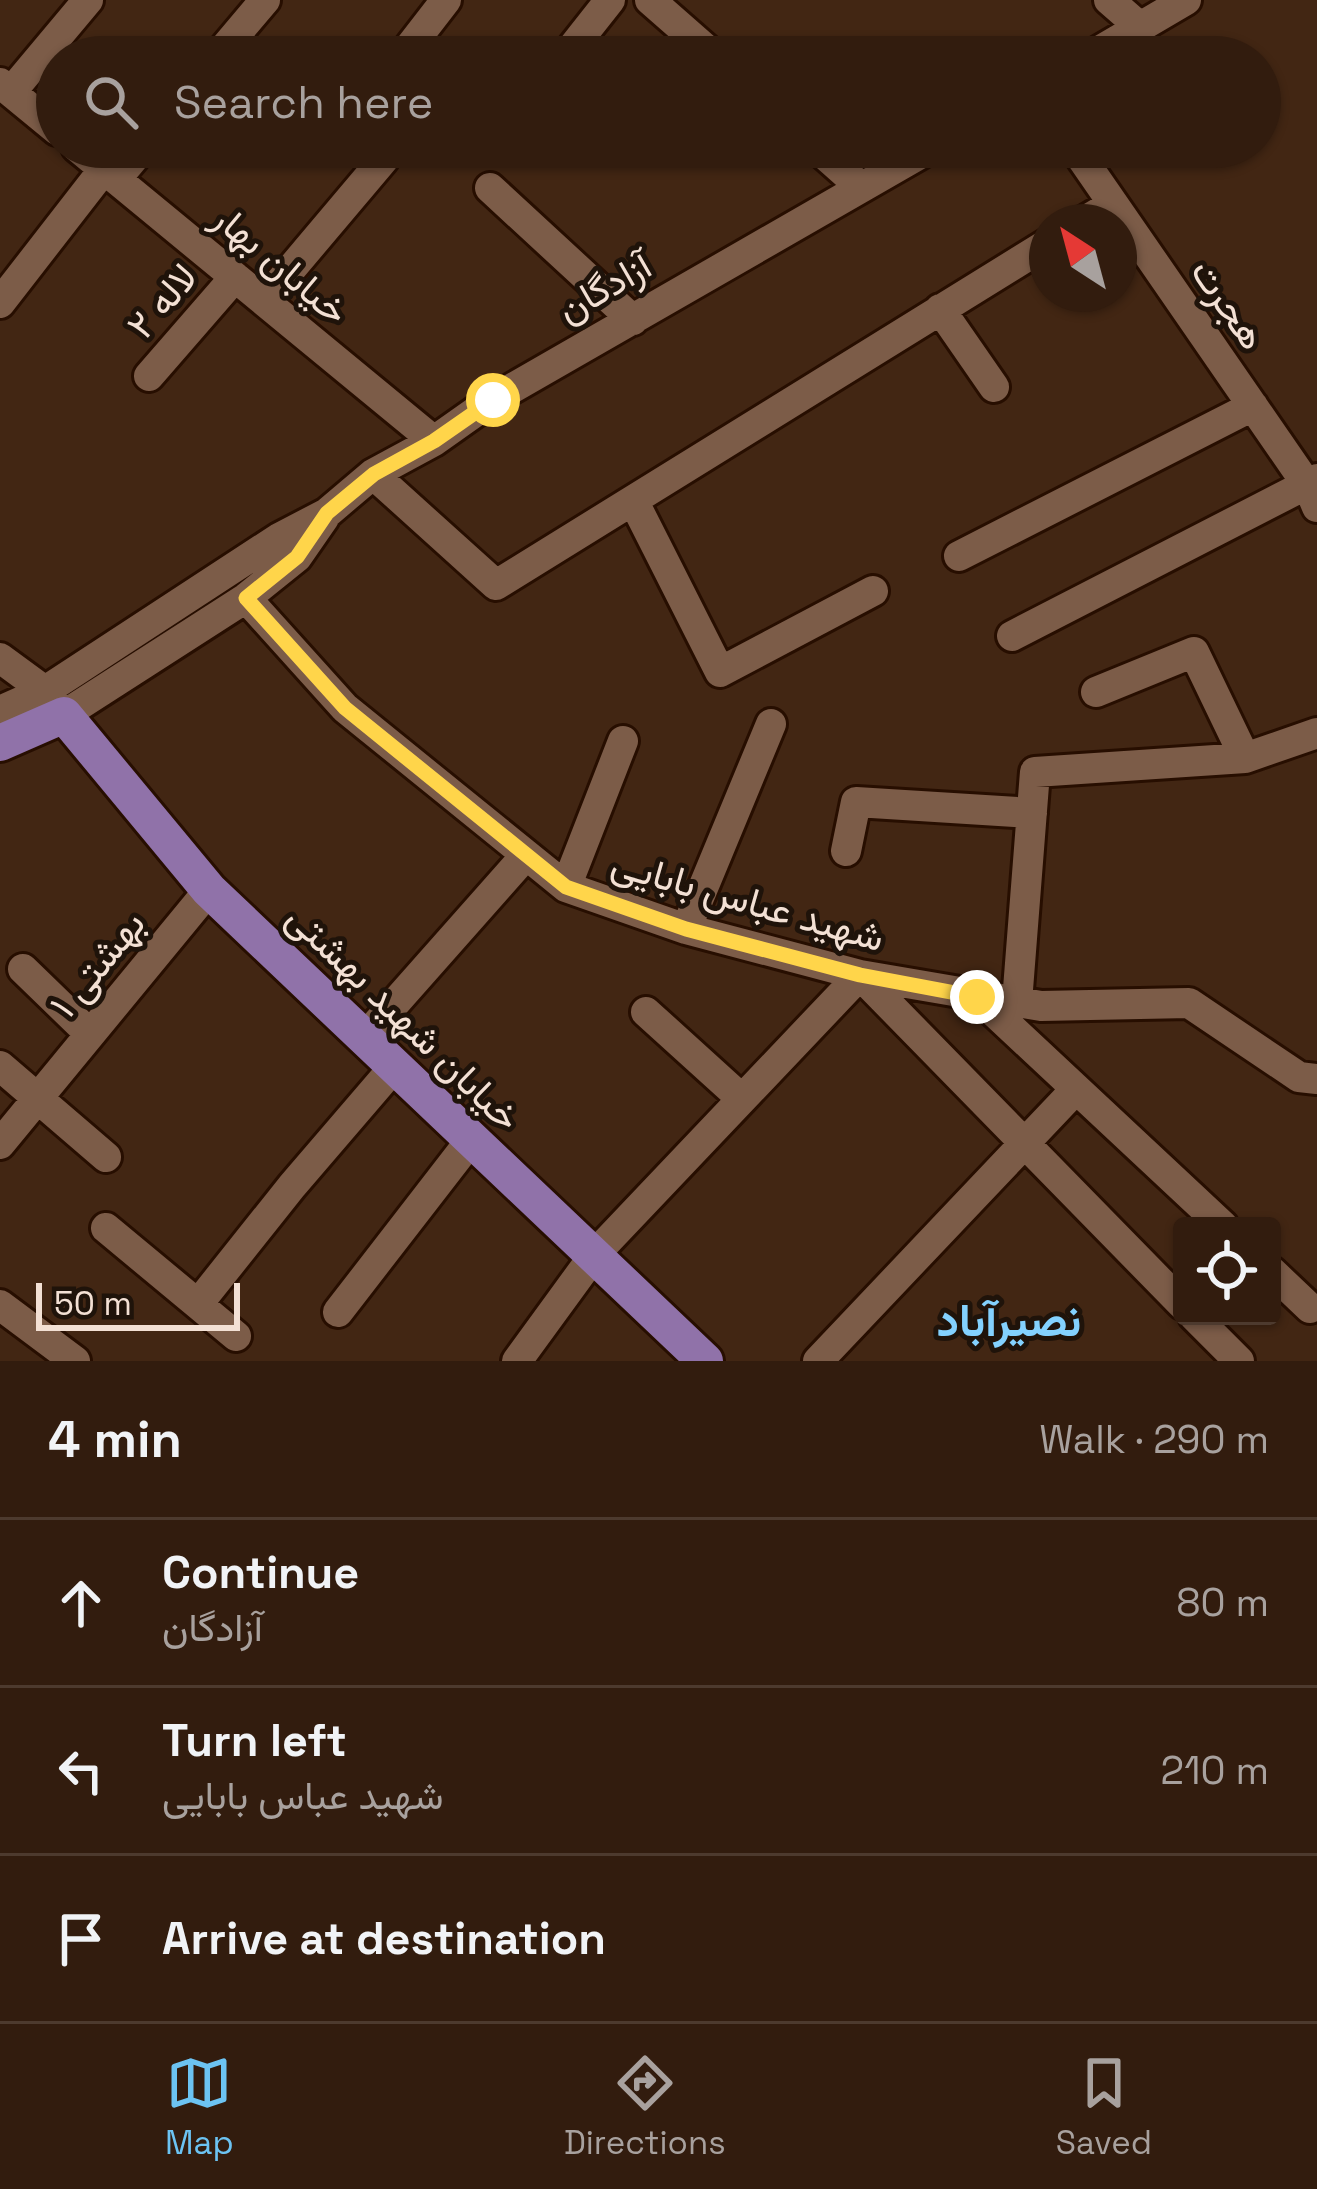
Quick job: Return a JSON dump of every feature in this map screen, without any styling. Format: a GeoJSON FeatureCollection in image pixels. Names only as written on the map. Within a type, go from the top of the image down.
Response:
{"type":"FeatureCollection","features":[{"type":"Feature","properties":{"kind":"main road","name":"آزادگان"},"geometry":{"type":"LineString","coordinates":[[0,743],[55,703]]}},
{"type":"Feature","properties":{"kind":"main road","name":"خیابان شهید بهشتی"},"geometry":{"type":"LineString","coordinates":[[55,703],[209,890],[705,1361]]}},
{"type":"Feature","properties":{"kind":"street"},"geometry":{"type":"LineString","coordinates":[[54,36],[88,0]]}},
{"type":"Feature","properties":{"kind":"street"},"geometry":{"type":"LineString","coordinates":[[235,36],[265,0]]}},
{"type":"Feature","properties":{"kind":"street"},"geometry":{"type":"LineString","coordinates":[[418,36],[446,0]]}},
{"type":"Feature","properties":{"kind":"street"},"geometry":{"type":"LineString","coordinates":[[582,36],[610,0]]}},
{"type":"Feature","properties":{"kind":"street"},"geometry":{"type":"LineString","coordinates":[[650,0],[691,36]]}},
{"type":"Feature","properties":{"kind":"street"},"geometry":{"type":"LineString","coordinates":[[1109,0],[1140,27]]}},
{"type":"Feature","properties":{"kind":"street"},"geometry":{"type":"LineString","coordinates":[[1125,36],[1186,0]]}},
{"type":"Feature","properties":{"kind":"street"},"geometry":{"type":"LineString","coordinates":[[36,56],[6,88],[36,113]]}},
{"type":"Feature","properties":{"kind":"street","name":"خیابان بهار"},"geometry":{"type":"LineString","coordinates":[[103,168],[434,441]]}},
{"type":"Feature","properties":{"kind":"street"},"geometry":{"type":"LineString","coordinates":[[0,303],[117,168]]}},
{"type":"Feature","properties":{"kind":"street"},"geometry":{"type":"LineString","coordinates":[[264,301],[376,168]]}},
{"type":"Feature","properties":{"kind":"street"},"geometry":{"type":"LineString","coordinates":[[840,168],[861,187]]}},
{"type":"Feature","properties":{"kind":"street","name":"آزادگان"},"geometry":{"type":"LineString","coordinates":[[55,703],[279,538],[327,513],[374,474],[895,168]]}},
{"type":"Feature","properties":{"kind":"street","name":"هجرت"},"geometry":{"type":"LineString","coordinates":[[1088,168],[1113,204]]}},
{"type":"Feature","properties":{"kind":"street"},"geometry":{"type":"LineString","coordinates":[[490,188],[633,320]]}},
{"type":"Feature","properties":{"kind":"street","name":"هجرت"},"geometry":{"type":"LineString","coordinates":[[1137,239],[1314,491]]}},
{"type":"Feature","properties":{"kind":"street"},"geometry":{"type":"LineString","coordinates":[[374,474],[496,585],[1029,255]]}},
{"type":"Feature","properties":{"kind":"street","name":"لاله ۲"},"geometry":{"type":"LineString","coordinates":[[149,376],[235,277]]}},
{"type":"Feature","properties":{"kind":"street"},"geometry":{"type":"LineString","coordinates":[[940,309],[994,386]]}},
{"type":"Feature","properties":{"kind":"street"},"geometry":{"type":"LineString","coordinates":[[959,556],[1253,406]]}},
{"type":"Feature","properties":{"kind":"street"},"geometry":{"type":"LineString","coordinates":[[1012,636],[1314,491]]}},
{"type":"Feature","properties":{"kind":"street"},"geometry":{"type":"LineString","coordinates":[[634,502],[720,673],[873,591]]}},
{"type":"Feature","properties":{"kind":"street","name":"آزادگان"},"geometry":{"type":"LineString","coordinates":[[0,711],[55,703],[246,598],[297,557],[327,513]]}},
{"type":"Feature","properties":{"kind":"street","name":"شهید عباس بابایی"},"geometry":{"type":"LineString","coordinates":[[246,598],[345,708],[566,887],[686,929],[860,975],[977,997],[1041,1006],[1189,1003],[1299,1077],[1317,1079]]}},
{"type":"Feature","properties":{"kind":"street"},"geometry":{"type":"LineString","coordinates":[[1096,692],[1194,652],[1245,758]]}},
{"type":"Feature","properties":{"kind":"street"},"geometry":{"type":"LineString","coordinates":[[0,658],[55,703]]}},
{"type":"Feature","properties":{"kind":"street"},"geometry":{"type":"LineString","coordinates":[[686,929],[771,724]]}},
{"type":"Feature","properties":{"kind":"street"},"geometry":{"type":"LineString","coordinates":[[1017,1002],[1035,772],[1245,758],[1317,733]]}},
{"type":"Feature","properties":{"kind":"street"},"geometry":{"type":"LineString","coordinates":[[566,887],[623,741]]}},
{"type":"Feature","properties":{"kind":"street"},"geometry":{"type":"LineString","coordinates":[[846,851],[856,802],[1032,813]]}},
{"type":"Feature","properties":{"kind":"street"},"geometry":{"type":"LineString","coordinates":[[365,1037],[526,855]]}},
{"type":"Feature","properties":{"kind":"street","name":"بهشتی ۱"},"geometry":{"type":"LineString","coordinates":[[0,1144],[209,890]]}},
{"type":"Feature","properties":{"kind":"street"},"geometry":{"type":"LineString","coordinates":[[23,969],[90,1034]]}},
{"type":"Feature","properties":{"kind":"street"},"geometry":{"type":"LineString","coordinates":[[517,1361],[595,1254],[860,975],[1173,1295]]}},
{"type":"Feature","properties":{"kind":"street"},"geometry":{"type":"LineString","coordinates":[[977,997],[1213,1217]]}},
{"type":"Feature","properties":{"kind":"street"},"geometry":{"type":"LineString","coordinates":[[646,1012],[742,1099]]}},
{"type":"Feature","properties":{"kind":"street"},"geometry":{"type":"LineString","coordinates":[[0,1066],[106,1157]]}},
{"type":"Feature","properties":{"kind":"street"},"geometry":{"type":"LineString","coordinates":[[198,1304],[395,1066]]}},
{"type":"Feature","properties":{"kind":"street"},"geometry":{"type":"LineString","coordinates":[[818,1361],[1076,1089]]}},
{"type":"Feature","properties":{"kind":"street"},"geometry":{"type":"LineString","coordinates":[[338,1312],[471,1140]]}},
{"type":"Feature","properties":{"kind":"street"},"geometry":{"type":"LineString","coordinates":[[106,1228],[236,1336]]}},
{"type":"Feature","properties":{"kind":"street"},"geometry":{"type":"LineString","coordinates":[[1281,1281],[1310,1308]]}},
{"type":"Feature","properties":{"kind":"street"},"geometry":{"type":"LineString","coordinates":[[0,1305],[75,1361]]}},
{"type":"Feature","properties":{"kind":"street"},"geometry":{"type":"LineString","coordinates":[[1203,1325],[1239,1361]]}},
{"type":"Feature","properties":{"kind":"district","name":"نصیرآباد"},"geometry":{"type":"Point","coordinates":[1009,1320]}},
{"type":"Feature","properties":{"kind":"route"},"geometry":{"type":"LineString","coordinates":[[493,400],[434,441],[374,474],[327,513],[297,557],[246,598],[345,708],[566,887],[686,929],[860,975],[977,997]]}}]}
